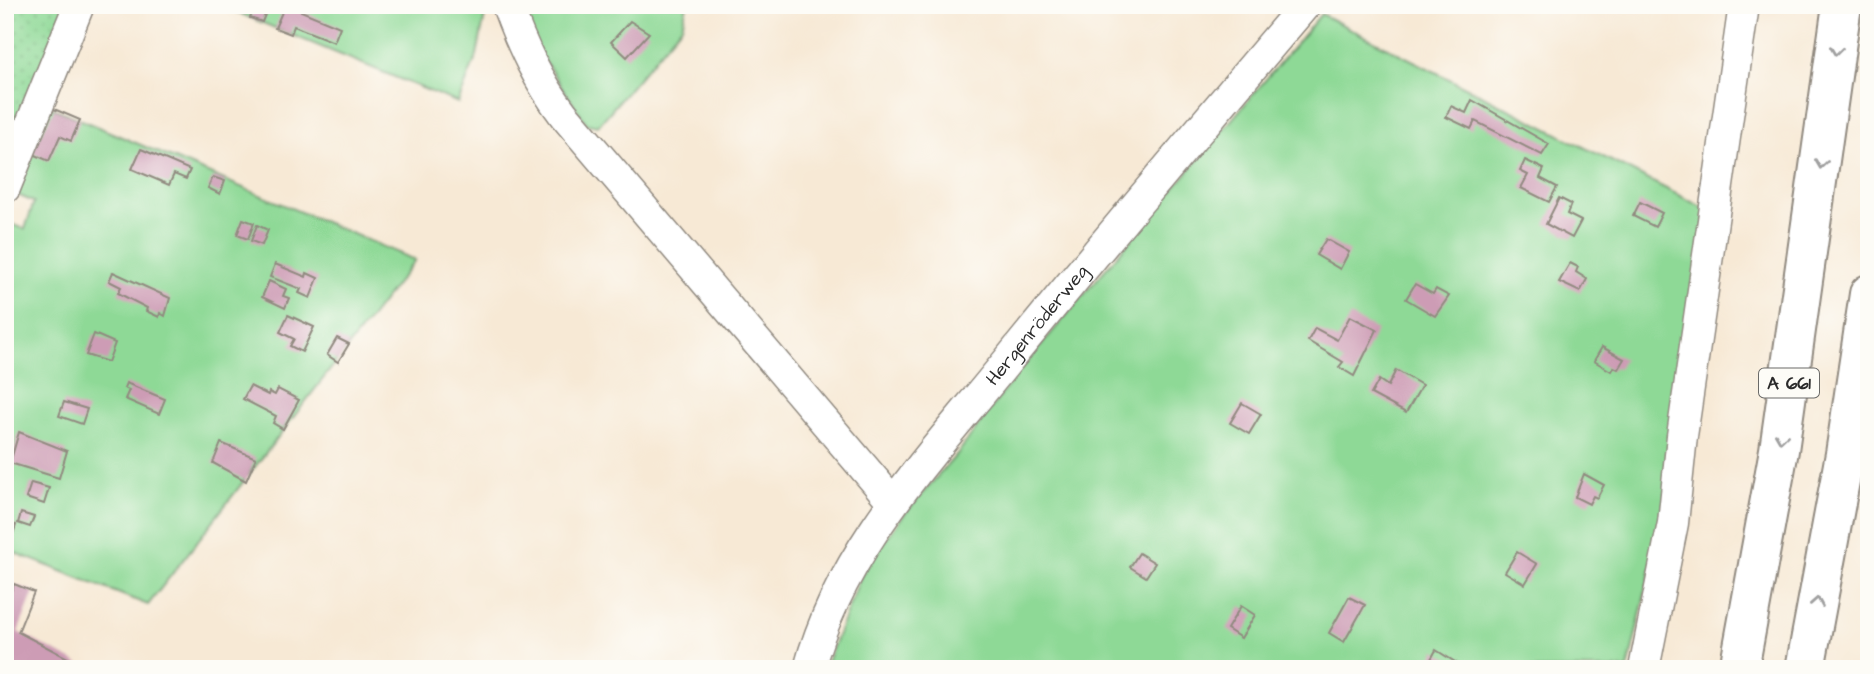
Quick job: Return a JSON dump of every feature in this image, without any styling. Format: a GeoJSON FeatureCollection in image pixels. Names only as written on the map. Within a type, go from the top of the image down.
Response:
{"type":"FeatureCollection","features":[{"type":"Feature","properties":{"kind":"highway","name":"A 661"},"geometry":{"type":"LineString","coordinates":[[1739,669],[1779,450],[1842,5]]}},
{"type":"Feature","properties":{"kind":"highway"},"geometry":{"type":"LineString","coordinates":[[1805,669],[1845,454],[1869,293]]}},
{"type":"Feature","properties":{"kind":"street"},"geometry":{"type":"LineString","coordinates":[[5,188],[79,5]]}},
{"type":"Feature","properties":{"kind":"street"},"geometry":{"type":"LineString","coordinates":[[506,5],[528,60],[543,88],[564,116],[893,502]]}},
{"type":"Feature","properties":{"kind":"street","name":"Hergenröderweg"},"geometry":{"type":"LineString","coordinates":[[809,669],[832,598],[893,502],[1061,295],[1305,5]]}},
{"type":"Feature","properties":{"kind":"street"},"geometry":{"type":"LineString","coordinates":[[1644,669],[1673,523],[1682,436],[1744,5]]}},
{"type":"Feature","properties":{"kind":"green space"},"geometry":{"type":"Polygon","coordinates":[[[5,5],[69,5],[5,163],[5,5]]]}},
{"type":"Feature","properties":{"kind":"green space"},"geometry":{"type":"Polygon","coordinates":[[[219,5],[487,5],[477,55],[458,103],[219,5]]]}},
{"type":"Feature","properties":{"kind":"green space"},"geometry":{"type":"Polygon","coordinates":[[[515,5],[687,5],[682,26],[598,126],[587,124],[523,29],[515,5]]]}},
{"type":"Feature","properties":{"kind":"green space"},"geometry":{"type":"Polygon","coordinates":[[[1321,14],[1708,210],[1662,520],[1628,669],[824,669],[863,571],[902,517],[957,454],[1016,375],[1321,14]]]}},
{"type":"Feature","properties":{"kind":"green space"},"geometry":{"type":"Polygon","coordinates":[[[48,106],[415,260],[148,605],[5,549],[5,270],[11,254],[5,251],[5,239],[11,224],[25,229],[34,202],[10,192],[48,106]]]}},
{"type":"Feature","properties":{"kind":"building"},"geometry":{"type":"Polygon","coordinates":[[[285,5],[303,5],[301,11],[340,27],[334,42],[294,26],[291,34],[275,28],[285,5]]]}},
{"type":"Feature","properties":{"kind":"building"},"geometry":{"type":"Polygon","coordinates":[[[255,6],[267,10],[262,22],[250,18],[255,6]]]}},
{"type":"Feature","properties":{"kind":"building"},"geometry":{"type":"Polygon","coordinates":[[[630,21],[649,33],[627,57],[611,42],[630,21]]]}},
{"type":"Feature","properties":{"kind":"building"},"geometry":{"type":"Polygon","coordinates":[[[1472,100],[1549,144],[1542,155],[1475,121],[1471,129],[1446,117],[1451,106],[1466,113],[1472,100]]]}},
{"type":"Feature","properties":{"kind":"building"},"geometry":{"type":"Polygon","coordinates":[[[54,109],[80,120],[71,141],[60,136],[49,161],[31,153],[54,109]]]}},
{"type":"Feature","properties":{"kind":"building"},"geometry":{"type":"Polygon","coordinates":[[[141,149],[190,170],[186,179],[174,174],[169,185],[132,169],[141,149]]]}},
{"type":"Feature","properties":{"kind":"building"},"geometry":{"type":"Polygon","coordinates":[[[1525,160],[1544,169],[1540,178],[1557,187],[1549,202],[1521,188],[1528,175],[1520,171],[1525,160]]]}},
{"type":"Feature","properties":{"kind":"building"},"geometry":{"type":"Polygon","coordinates":[[[213,177],[225,181],[220,194],[208,188],[213,177]]]}},
{"type":"Feature","properties":{"kind":"building"},"geometry":{"type":"Polygon","coordinates":[[[1559,198],[1571,204],[1567,214],[1581,221],[1572,238],[1546,224],[1559,198]]]}},
{"type":"Feature","properties":{"kind":"building"},"geometry":{"type":"Polygon","coordinates":[[[1640,202],[1662,213],[1655,227],[1633,216],[1640,202]]]}},
{"type":"Feature","properties":{"kind":"building"},"geometry":{"type":"Polygon","coordinates":[[[243,219],[254,223],[248,239],[237,235],[243,219]]]}},
{"type":"Feature","properties":{"kind":"building"},"geometry":{"type":"Polygon","coordinates":[[[257,225],[268,230],[262,245],[251,241],[257,225]]]}},
{"type":"Feature","properties":{"kind":"building"},"geometry":{"type":"Polygon","coordinates":[[[1326,239],[1349,252],[1340,269],[1316,255],[1326,239]]]}},
{"type":"Feature","properties":{"kind":"building"},"geometry":{"type":"Polygon","coordinates":[[[1570,263],[1578,267],[1576,272],[1587,279],[1580,292],[1559,282],[1570,263]]]}},
{"type":"Feature","properties":{"kind":"building"},"geometry":{"type":"Polygon","coordinates":[[[275,264],[306,277],[307,273],[318,278],[310,298],[299,293],[301,289],[270,277],[275,264]]]}},
{"type":"Feature","properties":{"kind":"building"},"geometry":{"type":"Polygon","coordinates":[[[113,272],[170,298],[165,316],[160,313],[159,317],[146,311],[147,308],[118,293],[121,287],[109,281],[113,272]]]}},
{"type":"Feature","properties":{"kind":"building"},"geometry":{"type":"Polygon","coordinates":[[[269,281],[286,289],[283,296],[289,298],[285,308],[262,297],[269,281]]]}},
{"type":"Feature","properties":{"kind":"building"},"geometry":{"type":"Polygon","coordinates":[[[1415,284],[1433,294],[1436,289],[1449,296],[1435,316],[1406,299],[1415,284]]]}},
{"type":"Feature","properties":{"kind":"building"},"geometry":{"type":"Polygon","coordinates":[[[288,315],[314,327],[302,352],[290,346],[294,339],[280,332],[288,315]]]}},
{"type":"Feature","properties":{"kind":"building"},"geometry":{"type":"Polygon","coordinates":[[[1350,316],[1377,330],[1354,376],[1339,367],[1343,362],[1308,341],[1315,328],[1337,340],[1350,316]]]}},
{"type":"Feature","properties":{"kind":"building"},"geometry":{"type":"Polygon","coordinates":[[[94,334],[115,343],[108,362],[86,355],[94,334]]]}},
{"type":"Feature","properties":{"kind":"building"},"geometry":{"type":"Polygon","coordinates":[[[337,338],[349,344],[338,362],[327,355],[337,338]]]}},
{"type":"Feature","properties":{"kind":"building"},"geometry":{"type":"Polygon","coordinates":[[[1602,347],[1624,359],[1618,369],[1614,367],[1611,371],[1594,361],[1602,347]]]}},
{"type":"Feature","properties":{"kind":"building"},"geometry":{"type":"Polygon","coordinates":[[[1396,370],[1422,385],[1406,413],[1371,394],[1379,380],[1388,386],[1396,370]]]}},
{"type":"Feature","properties":{"kind":"building"},"geometry":{"type":"Polygon","coordinates":[[[126,383],[165,399],[159,414],[125,399],[129,390],[124,388],[126,383]]]}},
{"type":"Feature","properties":{"kind":"building"},"geometry":{"type":"Polygon","coordinates":[[[250,386],[268,395],[269,392],[275,395],[278,389],[299,400],[283,429],[273,423],[276,416],[243,399],[250,386]]]}},
{"type":"Feature","properties":{"kind":"building"},"geometry":{"type":"Polygon","coordinates":[[[64,402],[87,409],[82,424],[59,416],[64,402]]]}},
{"type":"Feature","properties":{"kind":"building"},"geometry":{"type":"Polygon","coordinates":[[[1242,403],[1261,414],[1249,434],[1230,423],[1242,403]]]}},
{"type":"Feature","properties":{"kind":"building"},"geometry":{"type":"Polygon","coordinates":[[[19,432],[67,451],[59,478],[10,463],[19,432]]]}},
{"type":"Feature","properties":{"kind":"building"},"geometry":{"type":"Polygon","coordinates":[[[221,443],[256,458],[246,481],[213,463],[221,443]]]}},
{"type":"Feature","properties":{"kind":"building"},"geometry":{"type":"Polygon","coordinates":[[[1584,474],[1604,485],[1597,498],[1593,496],[1589,504],[1575,497],[1584,474]]]}},
{"type":"Feature","properties":{"kind":"building"},"geometry":{"type":"Polygon","coordinates":[[[31,483],[49,488],[44,504],[26,498],[31,483]]]}},
{"type":"Feature","properties":{"kind":"building"},"geometry":{"type":"Polygon","coordinates":[[[21,513],[34,517],[30,527],[18,523],[21,513]]]}},
{"type":"Feature","properties":{"kind":"building"},"geometry":{"type":"Polygon","coordinates":[[[5,521],[16,525],[10,543],[5,542],[5,521]]]}},
{"type":"Feature","properties":{"kind":"building"},"geometry":{"type":"Polygon","coordinates":[[[1517,552],[1537,564],[1525,584],[1505,572],[1517,552]]]}},
{"type":"Feature","properties":{"kind":"building"},"geometry":{"type":"Polygon","coordinates":[[[1139,553],[1155,563],[1146,577],[1130,567],[1139,553]]]}},
{"type":"Feature","properties":{"kind":"building"},"geometry":{"type":"Polygon","coordinates":[[[14,584],[34,592],[18,632],[81,665],[79,669],[5,669],[5,605],[14,584]]]}},
{"type":"Feature","properties":{"kind":"building"},"geometry":{"type":"Polygon","coordinates":[[[1349,597],[1365,605],[1344,642],[1329,633],[1349,597]]]}},
{"type":"Feature","properties":{"kind":"building"},"geometry":{"type":"Polygon","coordinates":[[[1241,606],[1255,615],[1241,638],[1227,629],[1241,606]]]}},
{"type":"Feature","properties":{"kind":"building"},"geometry":{"type":"Polygon","coordinates":[[[1436,650],[1463,667],[1442,669],[1430,661],[1436,650]]]}}]}
